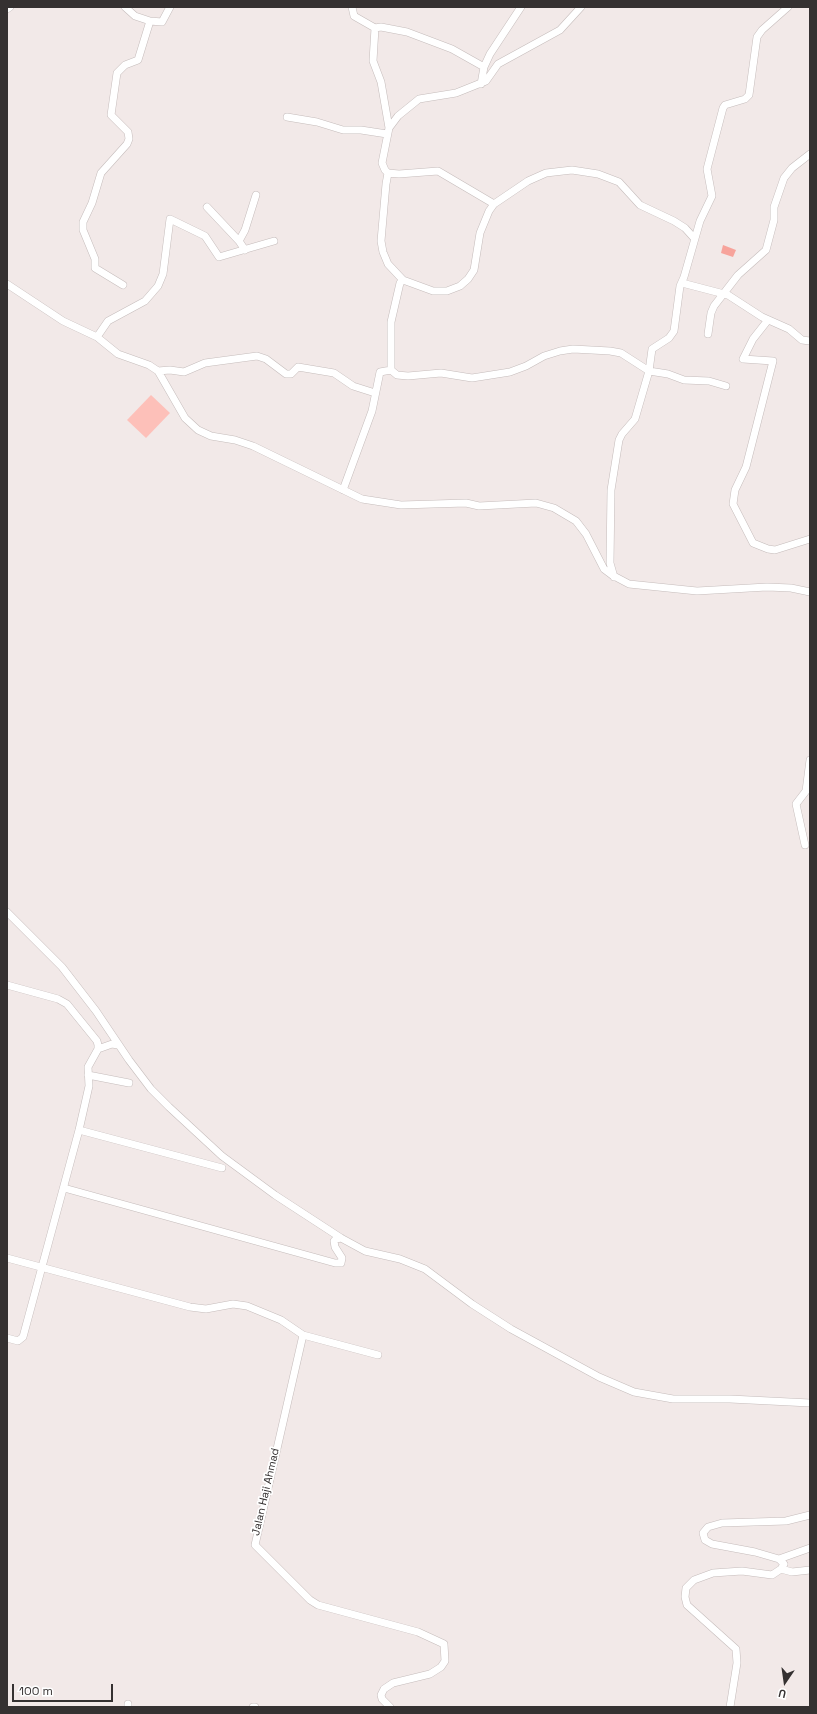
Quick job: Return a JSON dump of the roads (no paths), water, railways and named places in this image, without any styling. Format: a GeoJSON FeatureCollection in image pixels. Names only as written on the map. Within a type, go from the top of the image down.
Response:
{"type":"FeatureCollection","features":[{"type":"Feature","properties":{"kind":"street"},"geometry":{"type":"LineString","coordinates":[[125,7],[135,16],[150,21],[162,22],[170,7]]}},
{"type":"Feature","properties":{"kind":"street"},"geometry":{"type":"LineString","coordinates":[[352,7],[354,16],[375,28],[381,27],[406,32],[452,50],[484,67]]}},
{"type":"Feature","properties":{"kind":"street"},"geometry":{"type":"LineString","coordinates":[[481,84],[484,67],[499,38],[521,7]]}},
{"type":"Feature","properties":{"kind":"street"},"geometry":{"type":"LineString","coordinates":[[388,131],[398,116],[420,100],[456,93],[481,84],[488,79],[495,67],[505,59],[560,30],[581,7]]}},
{"type":"Feature","properties":{"kind":"street"},"geometry":{"type":"LineString","coordinates":[[614,577],[610,563],[611,490],[616,458],[622,434],[635,419],[649,371],[652,349],[669,338],[674,331],[677,299],[694,238],[712,196],[707,169],[723,108],[725,105],[745,99],[749,95],[757,37],[762,30],[788,7]]}},
{"type":"Feature","properties":{"kind":"street"},"geometry":{"type":"LineString","coordinates":[[123,285],[95,268],[94,259],[83,230],[83,222],[92,203],[101,173],[127,144],[128,132],[111,115],[117,73],[125,65],[138,60],[150,21]]}},
{"type":"Feature","properties":{"kind":"street"},"geometry":{"type":"LineString","coordinates":[[375,28],[372,61],[381,82],[388,131],[382,162],[388,173],[381,241],[383,252],[388,264],[403,280],[433,291],[447,291],[460,286],[472,274],[480,233],[489,211],[494,204],[528,181],[546,173],[572,170],[598,174],[620,182],[640,205],[674,221],[685,228],[694,238]]}},
{"type":"Feature","properties":{"kind":"street"},"geometry":{"type":"LineString","coordinates":[[287,117],[317,122],[343,130],[388,131]]}},
{"type":"Feature","properties":{"kind":"street"},"geometry":{"type":"LineString","coordinates":[[708,334],[711,313],[723,293],[745,267],[766,250],[774,220],[774,207],[779,189],[792,168],[810,154]]}},
{"type":"Feature","properties":{"kind":"street"},"geometry":{"type":"LineString","coordinates":[[388,173],[413,174],[438,171],[494,204]]}},
{"type":"Feature","properties":{"kind":"street"},"geometry":{"type":"LineString","coordinates":[[239,241],[245,230],[256,195]]}},
{"type":"Feature","properties":{"kind":"street"},"geometry":{"type":"LineString","coordinates":[[207,208],[239,241],[245,250]]}},
{"type":"Feature","properties":{"kind":"street"},"geometry":{"type":"LineString","coordinates":[[97,337],[108,321],[145,301],[158,286],[164,269],[170,219],[205,236],[219,257],[274,241]]}},
{"type":"Feature","properties":{"kind":"street"},"geometry":{"type":"LineString","coordinates":[[391,370],[392,317],[399,285],[403,280]]}},
{"type":"Feature","properties":{"kind":"street"},"geometry":{"type":"LineString","coordinates":[[682,283],[723,293],[734,298],[768,320],[789,329],[802,340],[810,341]]}},
{"type":"Feature","properties":{"kind":"street"},"geometry":{"type":"LineString","coordinates":[[7,284],[62,321],[97,337],[118,354],[158,371],[185,418],[198,430],[211,436],[235,440],[253,446],[362,499],[392,505],[466,503],[479,506],[528,502],[547,506],[564,513],[576,521],[586,534],[602,565],[614,577],[635,585],[697,591],[767,587],[791,588],[810,592]]}},
{"type":"Feature","properties":{"kind":"street"},"geometry":{"type":"LineString","coordinates":[[768,320],[753,339],[743,359],[773,361],[746,467],[735,490],[733,504],[753,543],[775,550],[810,539]]}},
{"type":"Feature","properties":{"kind":"street"},"geometry":{"type":"LineString","coordinates":[[343,490],[372,411],[380,372],[391,370],[397,374],[408,376],[441,373],[472,378],[510,372],[549,354],[573,349],[618,352],[649,371],[668,374],[680,379],[708,381],[726,386]]}},
{"type":"Feature","properties":{"kind":"street"},"geometry":{"type":"LineString","coordinates":[[158,371],[170,370],[184,372],[205,363],[257,356],[266,359],[286,374],[290,374],[298,367],[334,373],[353,386],[375,393]]}},
{"type":"Feature","properties":{"kind":"street"},"geometry":{"type":"LineString","coordinates":[[805,845],[796,804],[806,791],[810,760]]}},
{"type":"Feature","properties":{"kind":"street"},"geometry":{"type":"LineString","coordinates":[[7,912],[35,938],[62,967],[96,1011],[118,1045],[151,1089],[217,1151],[275,1195],[341,1238],[365,1251],[400,1259],[425,1269],[472,1304],[516,1332],[599,1377],[634,1392],[678,1400],[730,1399],[810,1403]]}},
{"type":"Feature","properties":{"kind":"street"},"geometry":{"type":"LineString","coordinates":[[7,986],[58,999],[67,1004],[97,1041],[98,1049],[90,1062],[88,1075],[89,1086],[79,1130],[23,1337],[18,1341],[7,1338]]}},
{"type":"Feature","properties":{"kind":"street"},"geometry":{"type":"LineString","coordinates":[[98,1049],[112,1044],[118,1045]]}},
{"type":"Feature","properties":{"kind":"street"},"geometry":{"type":"LineString","coordinates":[[88,1075],[129,1083]]}},
{"type":"Feature","properties":{"kind":"street"},"geometry":{"type":"LineString","coordinates":[[79,1130],[222,1168]]}},
{"type":"Feature","properties":{"kind":"street"},"geometry":{"type":"LineString","coordinates":[[64,1188],[335,1263],[341,1263],[342,1258],[335,1247],[334,1241],[341,1238]]}},
{"type":"Feature","properties":{"kind":"street"},"geometry":{"type":"LineString","coordinates":[[7,1258],[190,1307],[206,1309],[233,1304],[247,1306],[281,1320],[302,1335],[378,1355]]}},
{"type":"Feature","properties":{"kind":"street","name":"Jalan Haji Ahmad"},"geometry":{"type":"LineString","coordinates":[[302,1335],[255,1545],[310,1600],[318,1605],[421,1633],[444,1644],[444,1661],[441,1667],[430,1674],[393,1683],[384,1689],[382,1699],[390,1707]]}},
{"type":"Feature","properties":{"kind":"street"},"geometry":{"type":"LineString","coordinates":[[730,1707],[737,1662],[736,1649],[687,1605],[685,1597],[686,1588],[694,1580],[713,1573],[742,1571],[772,1575],[781,1569],[784,1564],[779,1559],[755,1552],[712,1544],[705,1540],[703,1533],[708,1527],[722,1523],[786,1522],[810,1515]]}},
{"type":"Feature","properties":{"kind":"street"},"geometry":{"type":"LineString","coordinates":[[779,1559],[810,1548]]}},
{"type":"Feature","properties":{"kind":"street"},"geometry":{"type":"LineString","coordinates":[[781,1569],[792,1572],[810,1570]]}}]}
